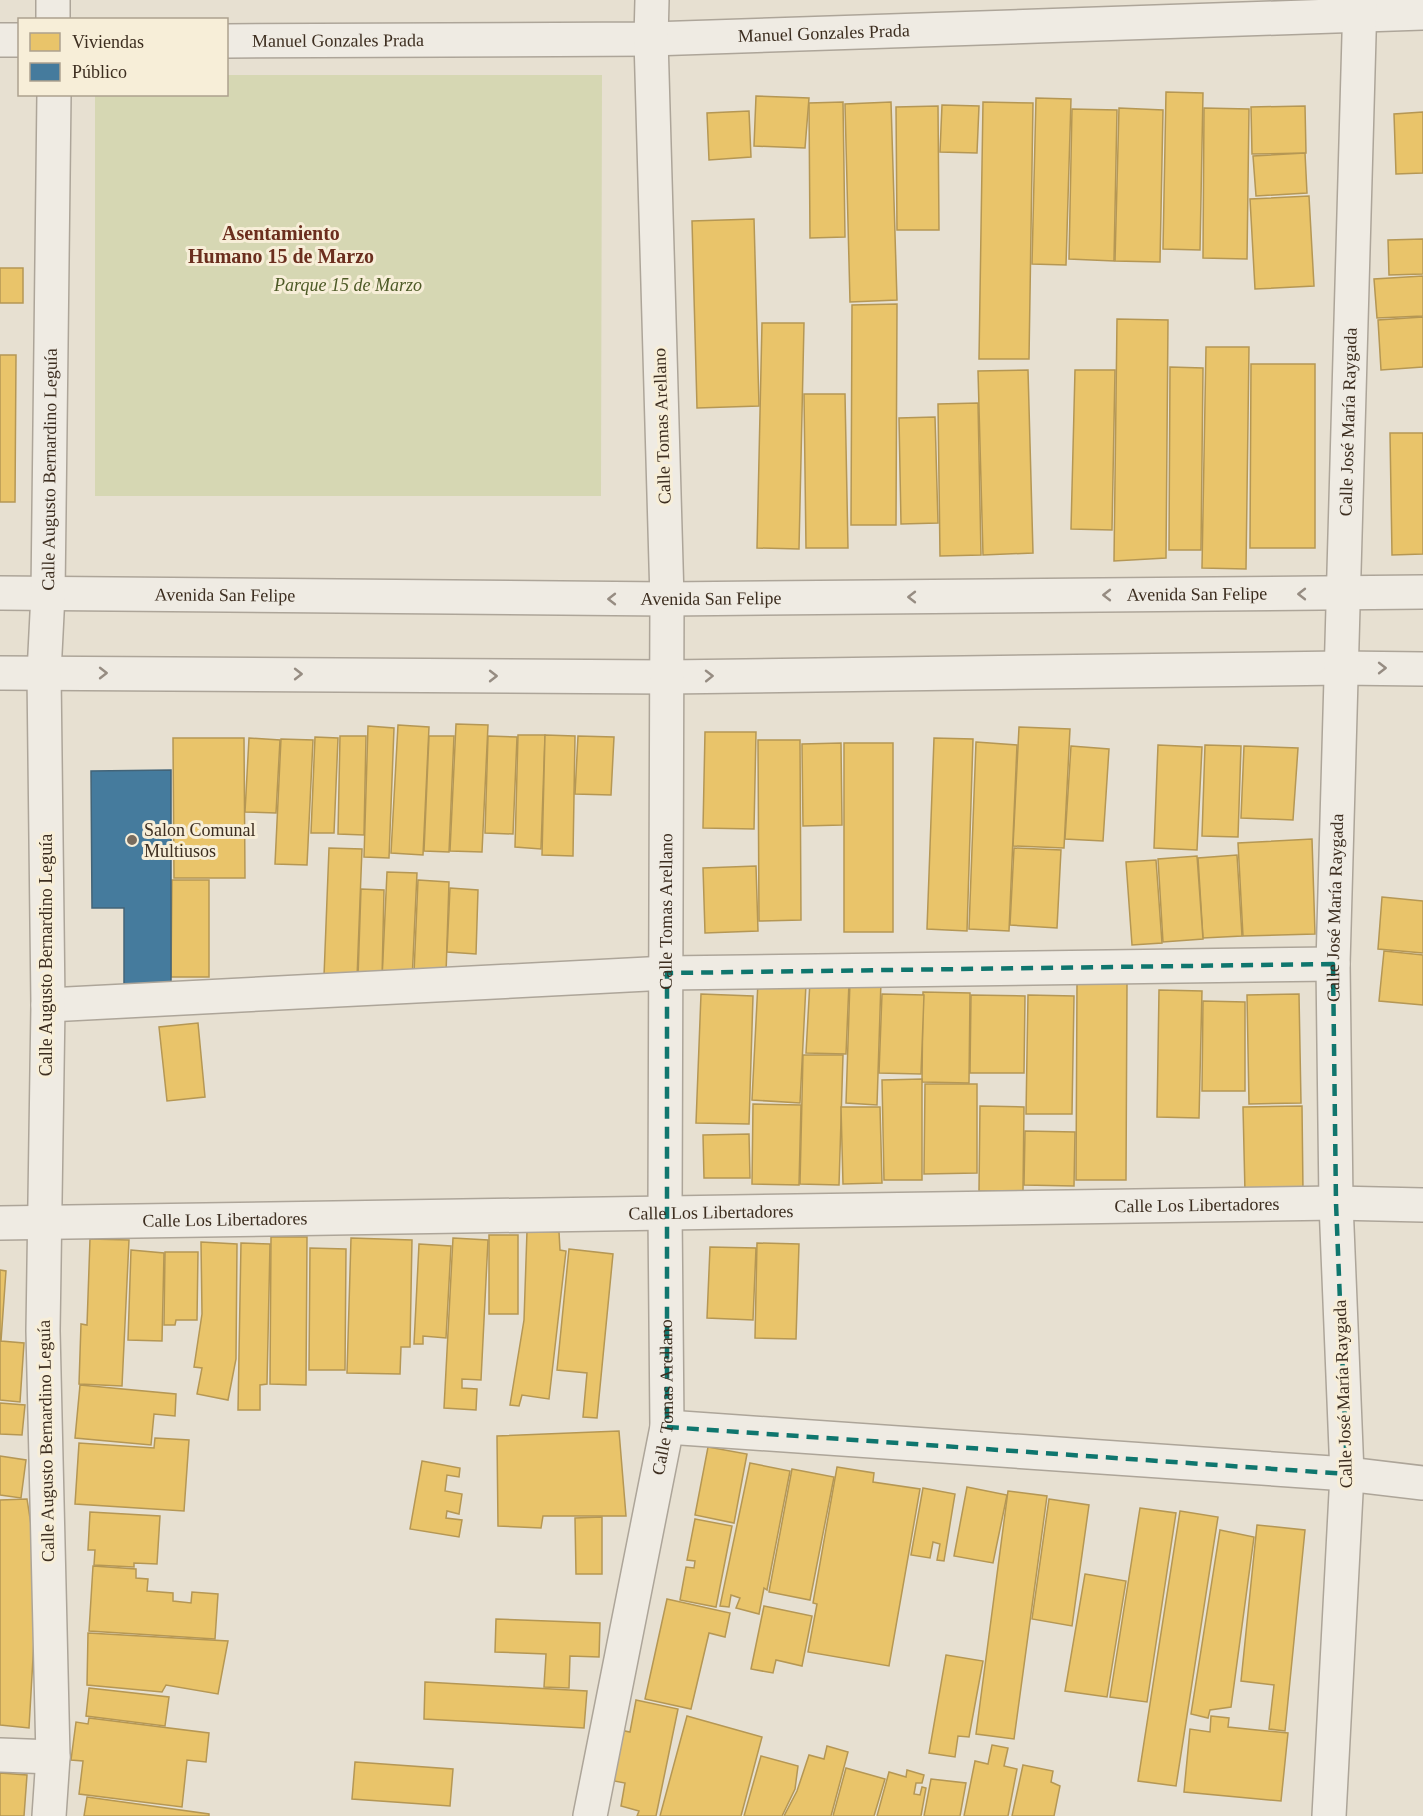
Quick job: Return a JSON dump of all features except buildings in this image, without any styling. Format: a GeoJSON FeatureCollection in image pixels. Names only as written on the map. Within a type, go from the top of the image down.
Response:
{"type":"FeatureCollection","features":[{"type":"Feature","properties":{"kind":"street"},"geometry":{"type":"LineString","coordinates":[[53,0],[53,18]]}},
{"type":"Feature","properties":{"kind":"street","name":"Calle Tomas Arellano"},"geometry":{"type":"LineString","coordinates":[[590,1816],[667,1427],[665,1212],[667,599],[651,39],[652,0]]}},
{"type":"Feature","properties":{"kind":"street","name":"Manuel Gonzales Prada"},"geometry":{"type":"LineString","coordinates":[[228,41],[651,39],[1360,7],[1423,13]]}},
{"type":"Feature","properties":{"kind":"street","name":"Calle José María Raygada"},"geometry":{"type":"LineString","coordinates":[[1329,1816],[1347,1474],[1336,1203],[1333,964],[1360,7]]}},
{"type":"Feature","properties":{"kind":"street"},"geometry":{"type":"LineString","coordinates":[[0,40],[18,40]]}},
{"type":"Feature","properties":{"kind":"street","name":"Calle Augusto Bernardino Leguía"},"geometry":{"type":"LineString","coordinates":[[49,1816],[53,1757],[43,1331],[48,1005],[44,673],[48,594],[54,96]]}},
{"type":"Feature","properties":{"kind":"street","name":"Avenida San Felipe"},"geometry":{"type":"LineString","coordinates":[[0,593],[667,599],[1423,592]]}},
{"type":"Feature","properties":{"kind":"street"},"geometry":{"type":"LineString","coordinates":[[0,673],[667,677],[1341,668],[1423,669]]}},
{"type":"Feature","properties":{"kind":"street"},"geometry":{"type":"LineString","coordinates":[[48,1005],[667,973],[1333,964]]}},
{"type":"Feature","properties":{"kind":"street","name":"Calle Los Libertadores"},"geometry":{"type":"LineString","coordinates":[[0,1223],[1336,1203],[1423,1205]]}},
{"type":"Feature","properties":{"kind":"street"},"geometry":{"type":"LineString","coordinates":[[667,1427],[1347,1474],[1423,1483]]}},
{"type":"Feature","properties":{"kind":"street"},"geometry":{"type":"LineString","coordinates":[[0,1755],[53,1757]]}},
{"type":"Feature","properties":{"kind":"highlighted area"},"geometry":{"type":"Polygon","coordinates":[[[1333,964],[1336,1203],[1347,1474],[667,1427],[667,973],[1333,964]]]}},
{"type":"Feature","properties":{"kind":"green space","name":"Parque 15 de Marzo"},"geometry":{"type":"Polygon","coordinates":[[[228,75],[602,75],[601,496],[95,496],[95,96],[228,96],[228,75]]]}},
{"type":"Feature","properties":{"kind":"place","name":"Salon Comunal Multiusos"},"geometry":{"type":"Point","coordinates":[132,840]}},
{"type":"Feature","properties":{"kind":"district","name":"Asentamiento Humano 15 de Marzo"},"geometry":{"type":"Point","coordinates":[281,244]}}]}
